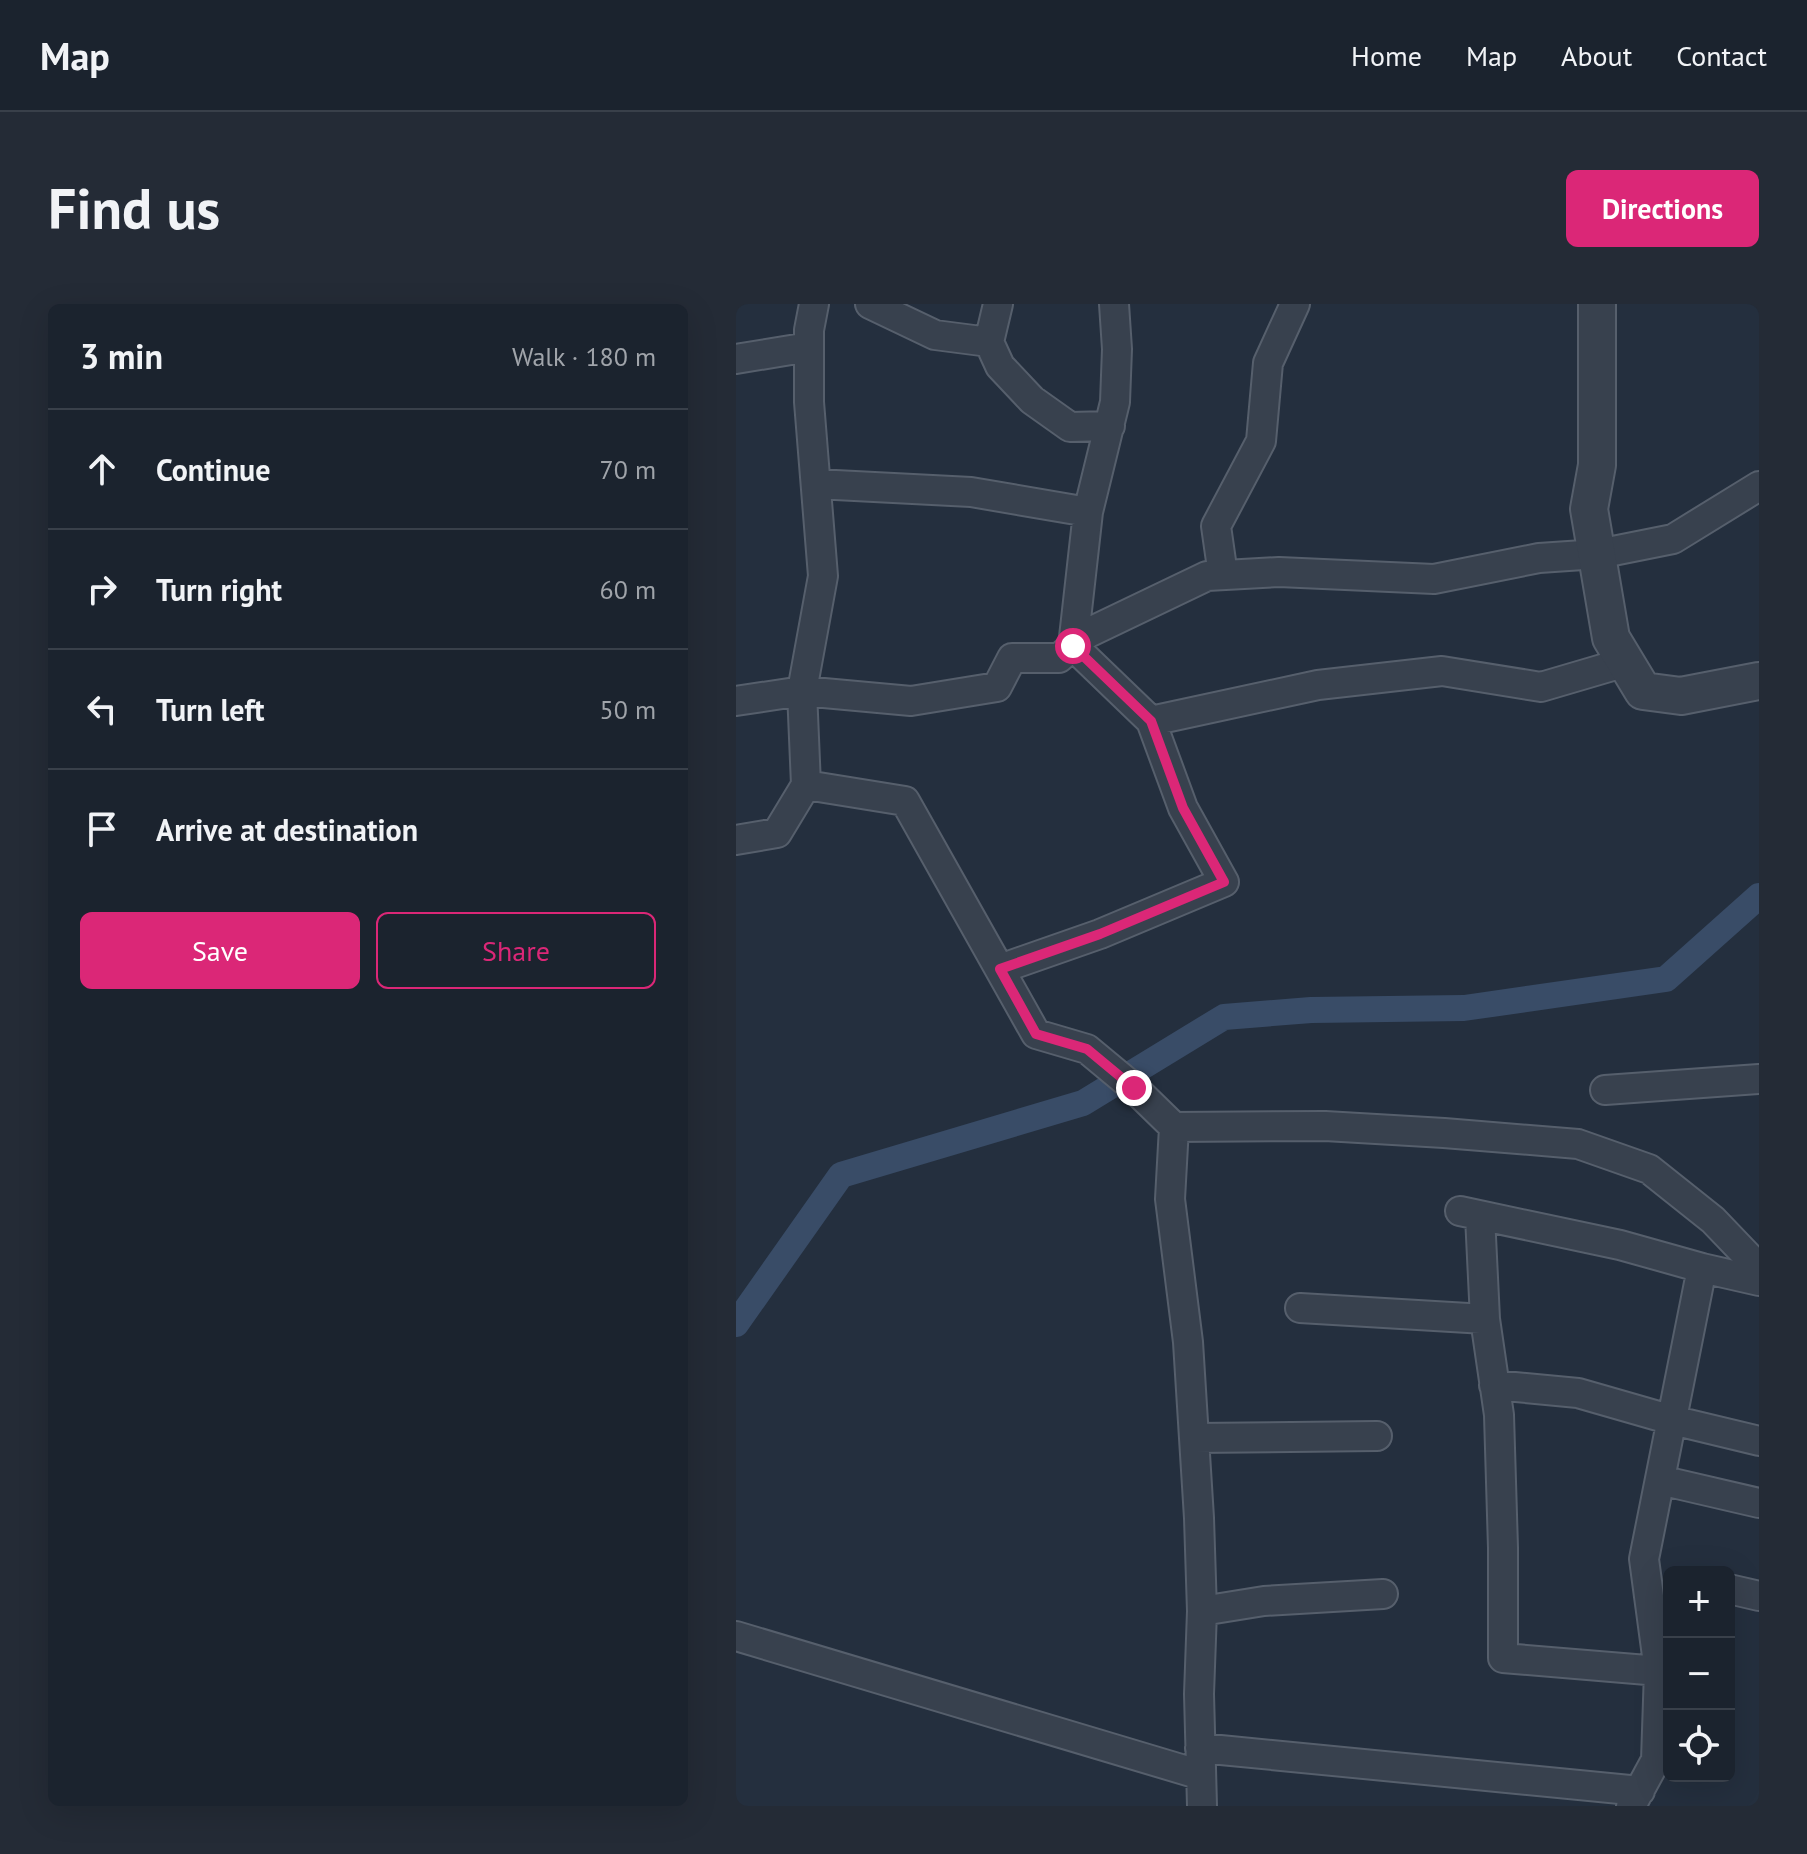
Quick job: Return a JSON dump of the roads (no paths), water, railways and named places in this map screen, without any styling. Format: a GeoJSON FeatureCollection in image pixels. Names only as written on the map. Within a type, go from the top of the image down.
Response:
{"type":"FeatureCollection","features":[{"type":"Feature","properties":{"kind":"street"},"geometry":{"type":"LineString","coordinates":[[736,840],[777,833],[806,785],[802,691],[823,576],[809,402],[809,330],[814,304]]}},
{"type":"Feature","properties":{"kind":"street"},"geometry":{"type":"LineString","coordinates":[[870,304],[935,335],[989,342]]}},
{"type":"Feature","properties":{"kind":"street"},"geometry":{"type":"LineString","coordinates":[[998,304],[989,342],[1000,366],[1032,400],[1070,427],[1110,426]]}},
{"type":"Feature","properties":{"kind":"street"},"geometry":{"type":"LineString","coordinates":[[1073,646],[1088,512],[1115,402],[1117,349],[1114,304]]}},
{"type":"Feature","properties":{"kind":"street"},"geometry":{"type":"LineString","coordinates":[[1223,575],[1216,526],[1261,441],[1268,363],[1295,304]]}},
{"type":"Feature","properties":{"kind":"street"},"geometry":{"type":"LineString","coordinates":[[1597,304],[1597,465],[1589,509],[1611,638],[1643,691],[1681,696],[1759,681]]}},
{"type":"Feature","properties":{"kind":"street"},"geometry":{"type":"LineString","coordinates":[[736,359],[809,347]]}},
{"type":"Feature","properties":{"kind":"street"},"geometry":{"type":"LineString","coordinates":[[816,484],[971,492],[1088,512]]}},
{"type":"Feature","properties":{"kind":"street"},"geometry":{"type":"LineString","coordinates":[[736,701],[802,691],[911,701],[997,687],[1012,658],[1059,658],[1088,633],[1207,576],[1279,572],[1434,579],[1539,558],[1598,554],[1673,539],[1759,486]]}},
{"type":"Feature","properties":{"kind":"street"},"geometry":{"type":"LineString","coordinates":[[1000,969],[1100,934],[1224,882],[1183,808],[1151,721],[1073,646]]}},
{"type":"Feature","properties":{"kind":"street"},"geometry":{"type":"LineString","coordinates":[[1151,721],[1318,685],[1442,671],[1541,687],[1626,662]]}},
{"type":"Feature","properties":{"kind":"street"},"geometry":{"type":"LineString","coordinates":[[806,785],[905,801],[1036,1034],[1087,1049],[1174,1127],[1325,1126],[1578,1144],[1649,1169],[1713,1220],[1759,1268]]}},
{"type":"Feature","properties":{"kind":"street"},"geometry":{"type":"LineString","coordinates":[[1605,1090],[1759,1079]]}},
{"type":"Feature","properties":{"kind":"street"},"geometry":{"type":"LineString","coordinates":[[1174,1127],[1170,1199],[1188,1342],[1202,1611],[1199,1694],[1202,1806]]}},
{"type":"Feature","properties":{"kind":"street"},"geometry":{"type":"LineString","coordinates":[[1659,1671],[1503,1658],[1499,1415],[1470,1214],[1620,1245],[1759,1281]]}},
{"type":"Feature","properties":{"kind":"street"},"geometry":{"type":"LineString","coordinates":[[736,1636],[1201,1761],[1636,1798],[1656,1760],[1659,1671],[1657,1572],[1644,1559],[1702,1268]]}},
{"type":"Feature","properties":{"kind":"street"},"geometry":{"type":"LineString","coordinates":[[1300,1308],[1485,1319]]}},
{"type":"Feature","properties":{"kind":"street"},"geometry":{"type":"LineString","coordinates":[[1494,1385],[1578,1393],[1759,1441]]}},
{"type":"Feature","properties":{"kind":"street"},"geometry":{"type":"LineString","coordinates":[[1194,1438],[1377,1436]]}},
{"type":"Feature","properties":{"kind":"street"},"geometry":{"type":"LineString","coordinates":[[1660,1480],[1759,1503]]}},
{"type":"Feature","properties":{"kind":"street"},"geometry":{"type":"LineString","coordinates":[[1735,1590],[1759,1596]]}},
{"type":"Feature","properties":{"kind":"street"},"geometry":{"type":"LineString","coordinates":[[1202,1611],[1264,1601],[1383,1594]]}},
{"type":"Feature","properties":{"kind":"waterway"},"geometry":{"type":"LineString","coordinates":[[736,1324],[841,1175],[1083,1103],[1224,1017],[1311,1010],[1464,1008],[1666,979],[1759,896]]}}]}
